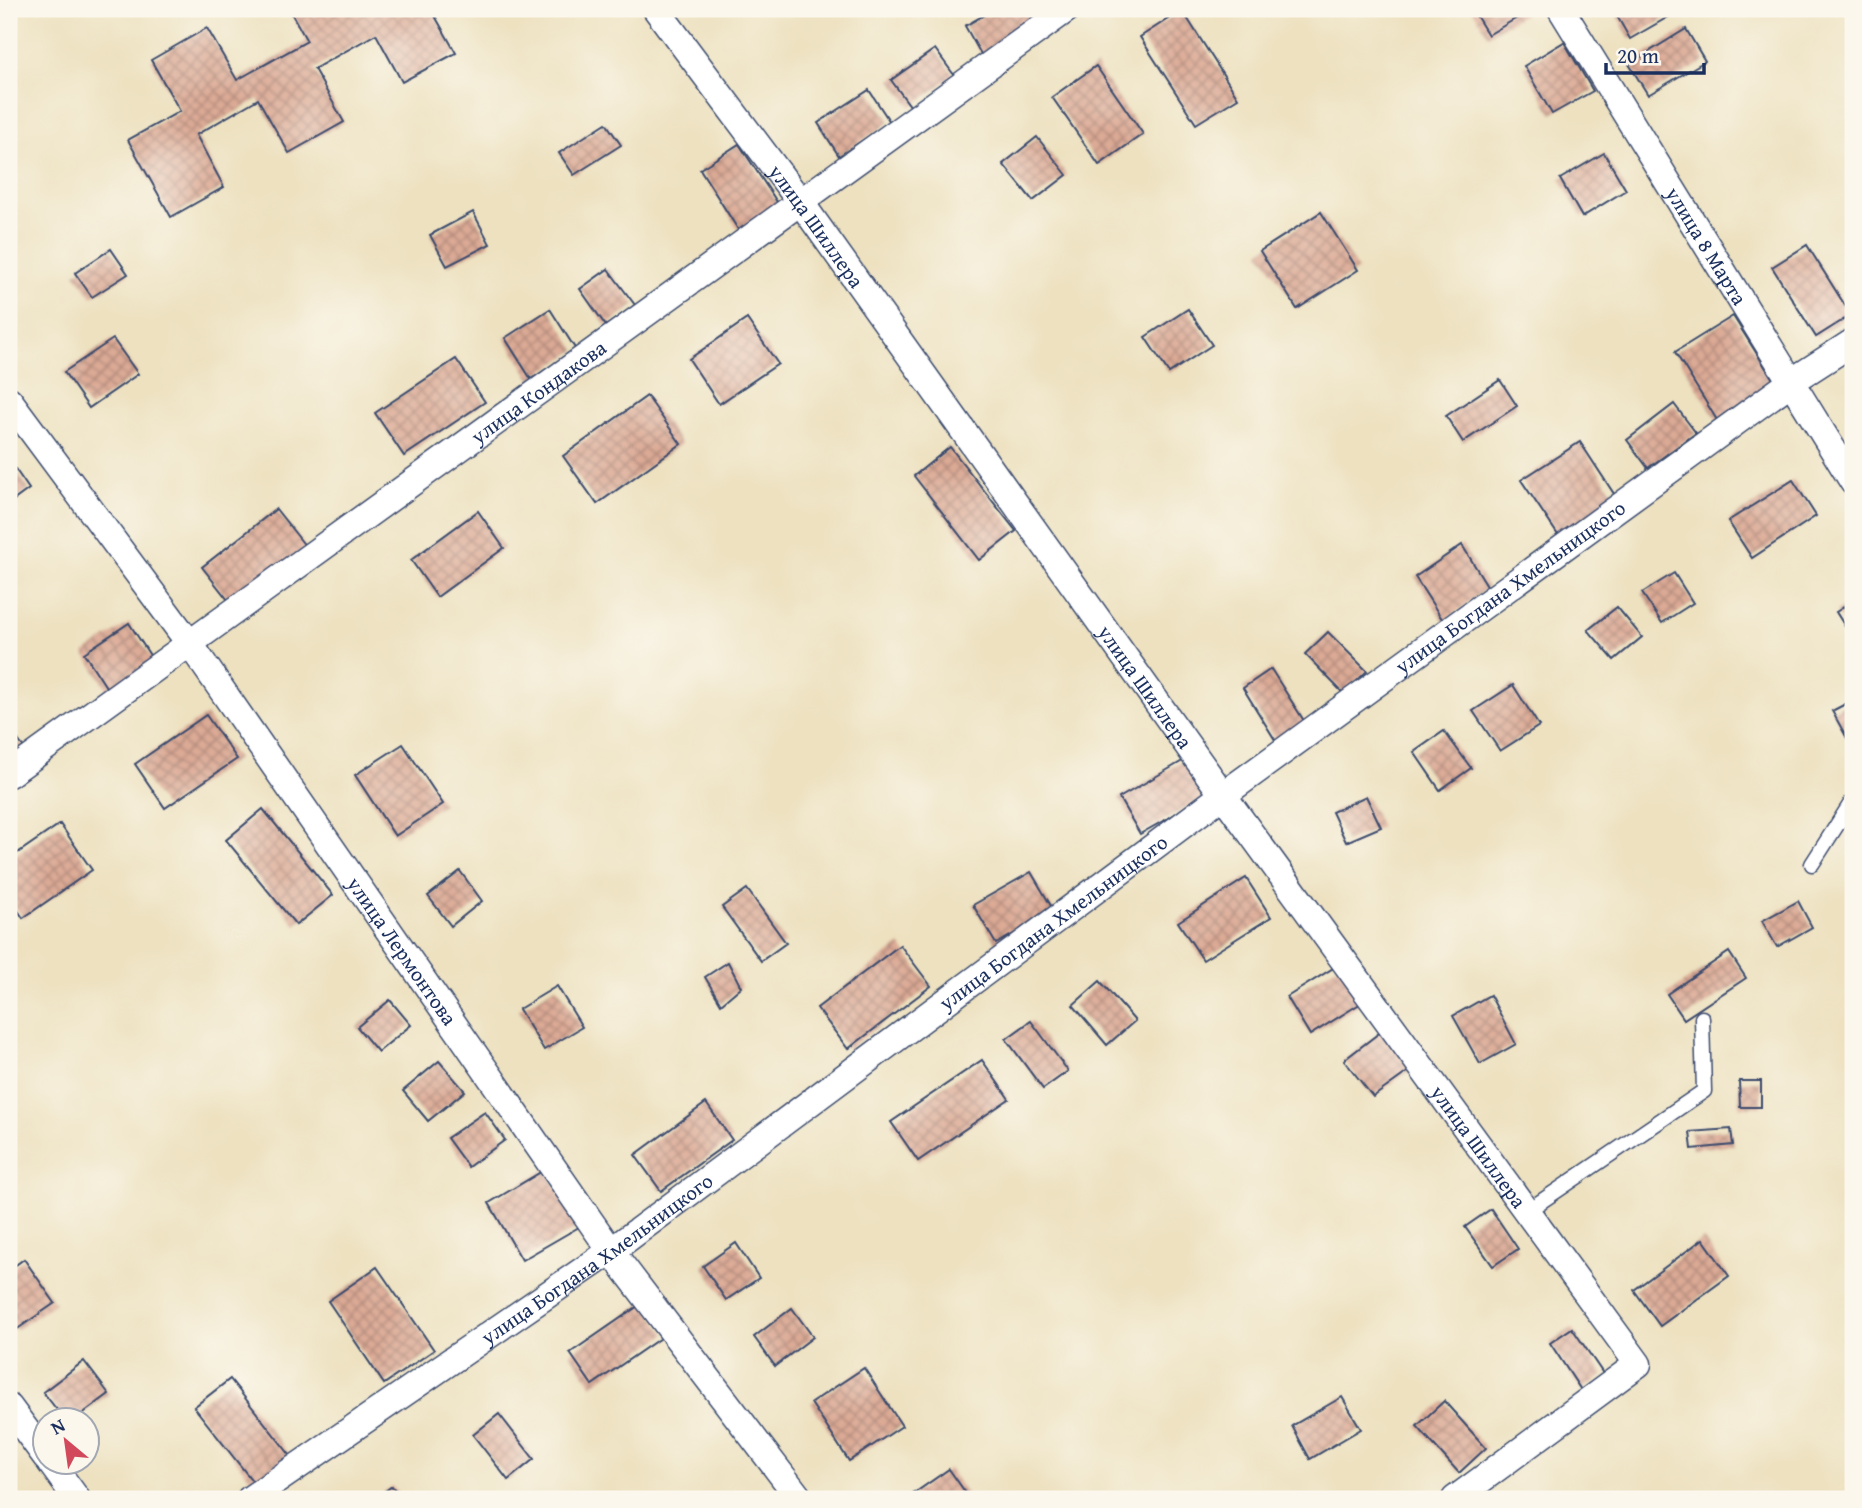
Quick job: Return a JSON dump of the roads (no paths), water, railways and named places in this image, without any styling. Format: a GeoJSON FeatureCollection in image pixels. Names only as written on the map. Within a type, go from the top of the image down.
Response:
{"type":"FeatureCollection","features":[{"type":"Feature","properties":{"kind":"street","name":"улица Шиллера"},"geometry":{"type":"LineString","coordinates":[[656,9],[799,200],[1223,795],[1639,1364],[1455,1499]]}},
{"type":"Feature","properties":{"kind":"street","name":"улица Кондакова"},"geometry":{"type":"LineString","coordinates":[[9,774],[799,200],[1067,9]]}},
{"type":"Feature","properties":{"kind":"street","name":"улица 8 Марта"},"geometry":{"type":"LineString","coordinates":[[1561,9],[1853,482]]}},
{"type":"Feature","properties":{"kind":"street","name":"улица Богдана Хмельницкого"},"geometry":{"type":"LineString","coordinates":[[250,1499],[611,1251],[1223,795],[1791,382],[1853,342]]}},
{"type":"Feature","properties":{"kind":"street","name":"улица Лермонтова"},"geometry":{"type":"LineString","coordinates":[[9,400],[190,644],[611,1251],[800,1499]]}},
{"type":"Feature","properties":{"kind":"street"},"geometry":{"type":"LineString","coordinates":[[9,1407],[32,1438]]}},
{"type":"Feature","properties":{"kind":"street"},"geometry":{"type":"LineString","coordinates":[[60,1476],[77,1499]]}},
{"type":"Feature","properties":{"kind":"lane"},"geometry":{"type":"LineString","coordinates":[[1812,864],[1853,800]]}},
{"type":"Feature","properties":{"kind":"lane"},"geometry":{"type":"LineString","coordinates":[[1527,1211],[1704,1091],[1702,1018]]}}]}
